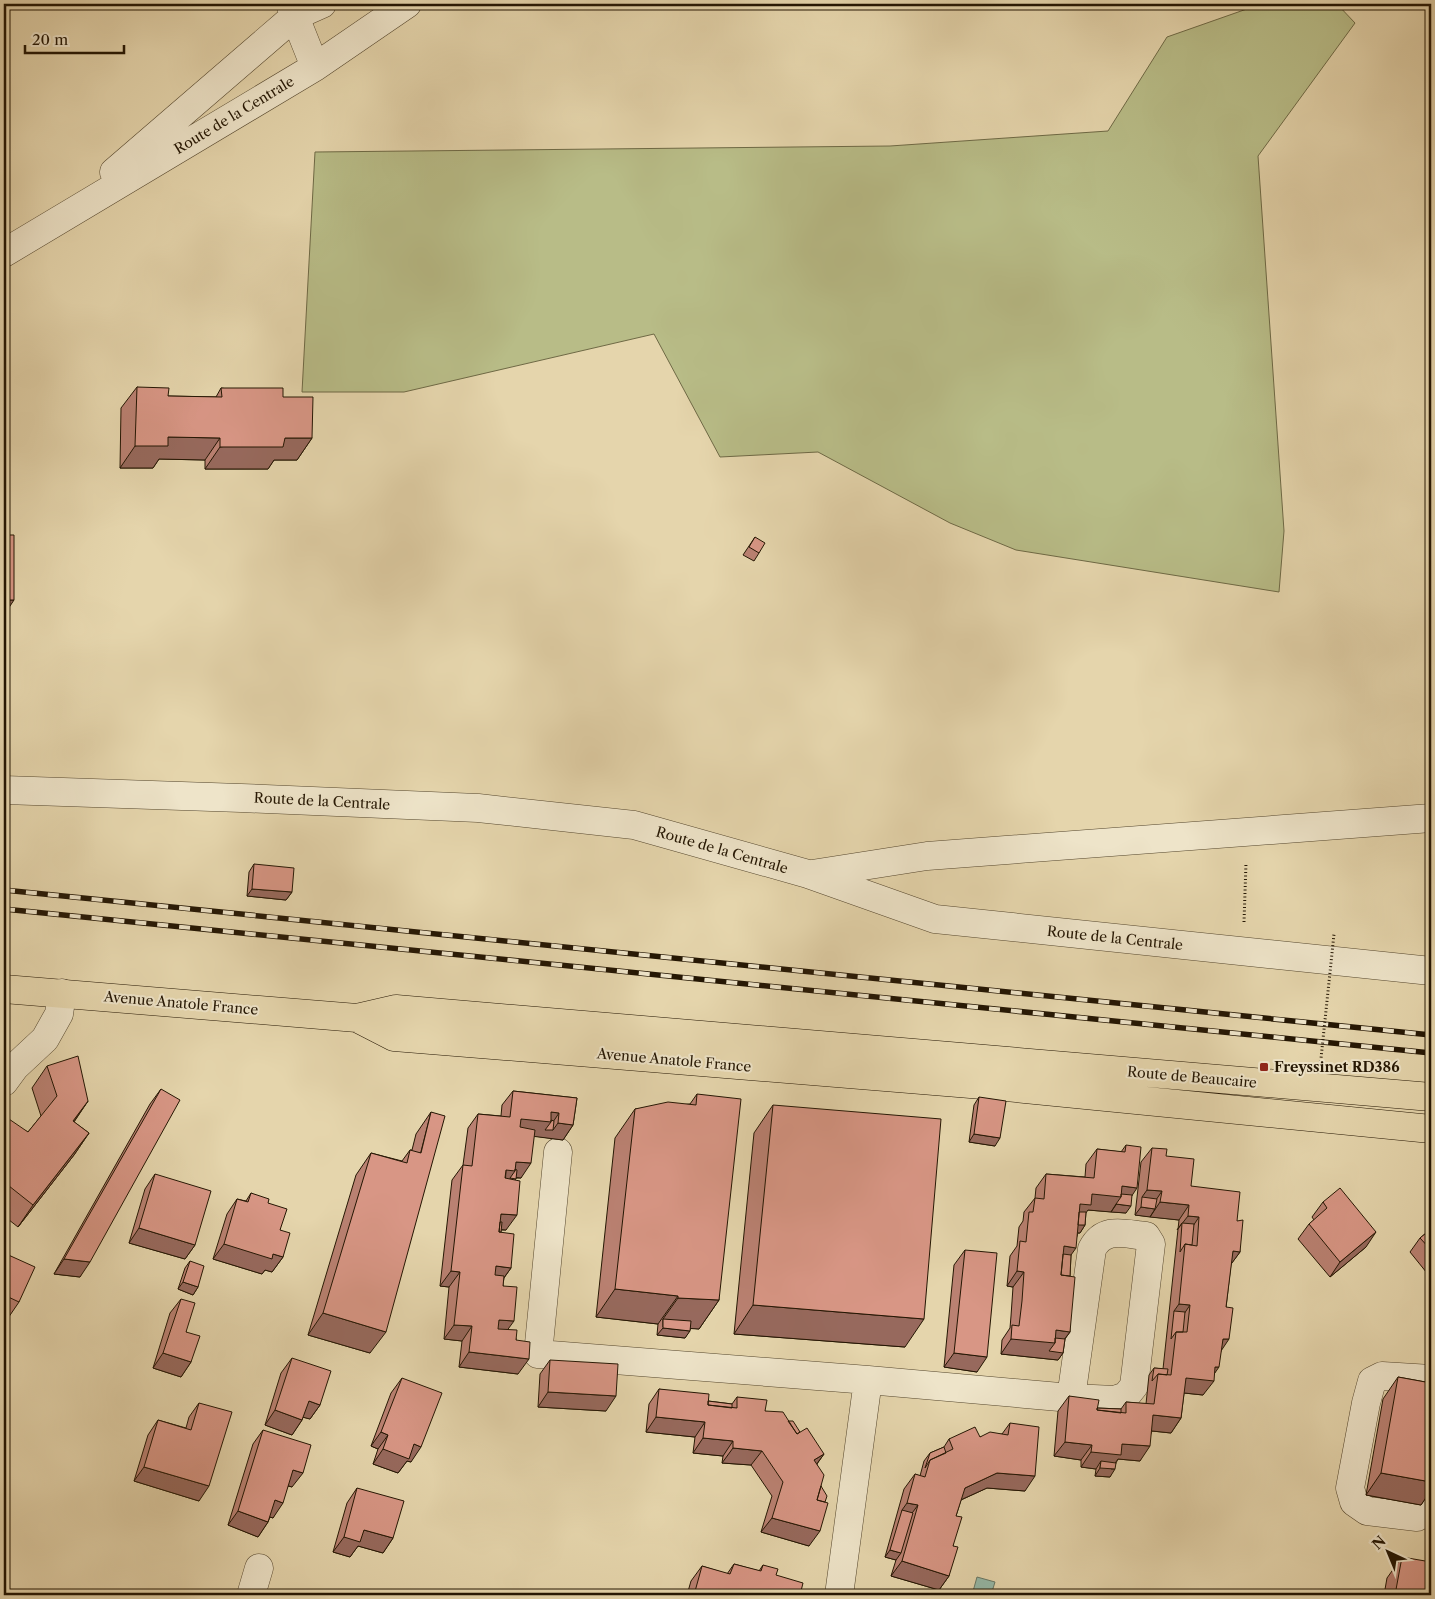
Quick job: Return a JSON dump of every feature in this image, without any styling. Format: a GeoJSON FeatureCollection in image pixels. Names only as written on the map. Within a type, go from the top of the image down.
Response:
{"type":"FeatureCollection","features":[{"type":"Feature","properties":{"kind":"main road","name":"Avenue Anatole France"},"geometry":{"type":"LineString","coordinates":[[4,989],[357,1018],[396,1009],[843,1061],[995,1086]]}},
{"type":"Feature","properties":{"kind":"main road","name":"Avenue Anatole France"},"geometry":{"type":"LineString","coordinates":[[843,1061],[983,1060]]}},
{"type":"Feature","properties":{"kind":"main road","name":"Route de Beaucaire"},"geometry":{"type":"LineString","coordinates":[[983,1060],[1431,1097]]}},
{"type":"Feature","properties":{"kind":"main road","name":"Route de Beaucaire"},"geometry":{"type":"LineString","coordinates":[[995,1086],[1431,1129]]}},
{"type":"Feature","properties":{"kind":"street","name":"Route de la Centrale"},"geometry":{"type":"LineString","coordinates":[[58,220],[292,10],[322,4]]}},
{"type":"Feature","properties":{"kind":"street","name":"Route de la Centrale"},"geometry":{"type":"LineString","coordinates":[[4,253],[315,67],[407,4]]}},
{"type":"Feature","properties":{"kind":"street"},"geometry":{"type":"LineString","coordinates":[[292,10],[315,67]]}},
{"type":"Feature","properties":{"kind":"street","name":"Route de la Centrale"},"geometry":{"type":"LineString","coordinates":[[4,790],[251,798],[498,810],[634,825],[808,874],[889,904],[935,918],[1431,971]]}},
{"type":"Feature","properties":{"kind":"street"},"geometry":{"type":"LineString","coordinates":[[808,874],[927,856],[1431,818]]}},
{"type":"Feature","properties":{"kind":"street"},"geometry":{"type":"LineString","coordinates":[[8,1072],[45,1039],[59,1014],[62,993]]}},
{"type":"Feature","properties":{"kind":"street"},"geometry":{"type":"LineString","coordinates":[[558,1152],[538,1354],[1071,1398],[1115,1400],[1126,1396],[1134,1386],[1151,1244],[1146,1236],[1110,1232],[1096,1240],[1092,1249],[1071,1398]]}},
{"type":"Feature","properties":{"kind":"street"},"geometry":{"type":"LineString","coordinates":[[1431,1379],[1382,1376],[1372,1381],[1350,1488],[1354,1502],[1366,1511],[1417,1517],[1427,1510],[1431,1503]]}},
{"type":"Feature","properties":{"kind":"street"},"geometry":{"type":"LineString","coordinates":[[840,1595],[868,1380]]}},
{"type":"Feature","properties":{"kind":"street"},"geometry":{"type":"LineString","coordinates":[[251,1595],[259,1568]]}},
{"type":"Feature","properties":{"kind":"path"},"geometry":{"type":"LineString","coordinates":[[1245,832],[1246,880],[1244,922],[1250,923]]}},
{"type":"Feature","properties":{"kind":"path"},"geometry":{"type":"LineString","coordinates":[[1320,1068],[1334,934]]}},
{"type":"Feature","properties":{"kind":"green space"},"geometry":{"type":"Polygon","coordinates":[[[1261,4],[1337,4],[1355,23],[1258,156],[1284,531],[1279,592],[1016,550],[950,523],[818,452],[720,457],[654,334],[404,392],[302,392],[315,152],[890,146],[1108,131],[1167,37],[1261,4]]]}},
{"type":"Feature","properties":{"kind":"shaded area"},"geometry":{"type":"Polygon","coordinates":[[[977,1577],[995,1582],[991,1595],[972,1595],[977,1577]]]}},
{"type":"Feature","properties":{"kind":"building"},"geometry":{"type":"Polygon","coordinates":[[[137,387],[169,388],[168,396],[222,397],[221,388],[283,388],[283,397],[313,397],[312,438],[285,438],[283,447],[220,447],[220,438],[168,437],[168,446],[135,446],[137,387]]]}},
{"type":"Feature","properties":{"kind":"building"},"geometry":{"type":"Polygon","coordinates":[[[4,535],[14,535],[14,600],[4,600],[4,535]]]}},
{"type":"Feature","properties":{"kind":"building"},"geometry":{"type":"Polygon","coordinates":[[[755,537],[765,543],[759,553],[749,547],[755,537]]]}},
{"type":"Feature","properties":{"kind":"building"},"geometry":{"type":"Polygon","coordinates":[[[254,864],[294,868],[292,892],[252,889],[254,864]]]}},
{"type":"Feature","properties":{"kind":"building"},"geometry":{"type":"Polygon","coordinates":[[[78,1056],[88,1101],[73,1121],[89,1133],[33,1205],[4,1182],[4,1120],[6,1117],[28,1132],[57,1096],[47,1066],[78,1056]]]}},
{"type":"Feature","properties":{"kind":"building"},"geometry":{"type":"Polygon","coordinates":[[[161,1089],[180,1100],[90,1262],[64,1259],[161,1089]]]}},
{"type":"Feature","properties":{"kind":"building"},"geometry":{"type":"Polygon","coordinates":[[[513,1091],[577,1098],[573,1125],[558,1123],[559,1113],[551,1112],[551,1122],[521,1119],[520,1127],[535,1130],[531,1163],[516,1162],[515,1171],[506,1170],[505,1178],[520,1181],[517,1215],[501,1214],[499,1232],[514,1234],[511,1268],[496,1266],[495,1275],[504,1276],[503,1286],[517,1287],[514,1321],[499,1320],[498,1329],[517,1330],[516,1340],[530,1342],[529,1359],[469,1352],[472,1326],[454,1325],[460,1272],[451,1271],[463,1165],[472,1166],[478,1114],[510,1117],[513,1091]]]}},
{"type":"Feature","properties":{"kind":"building"},"geometry":{"type":"Polygon","coordinates":[[[697,1094],[741,1099],[719,1300],[678,1298],[678,1296],[615,1289],[635,1109],[668,1102],[696,1105],[697,1094]]]}},
{"type":"Feature","properties":{"kind":"building"},"geometry":{"type":"Polygon","coordinates":[[[979,1097],[1006,1101],[1000,1138],[974,1134],[979,1097]]]}},
{"type":"Feature","properties":{"kind":"building"},"geometry":{"type":"Polygon","coordinates":[[[773,1105],[941,1119],[924,1319],[753,1305],[773,1105]]]}},
{"type":"Feature","properties":{"kind":"building"},"geometry":{"type":"Polygon","coordinates":[[[431,1112],[445,1116],[386,1332],[323,1313],[371,1153],[407,1163],[410,1150],[421,1153],[431,1112]]]}},
{"type":"Feature","properties":{"kind":"building"},"geometry":{"type":"Polygon","coordinates":[[[551,1120],[554,1121],[553,1130],[545,1130],[551,1122],[551,1120]]]}},
{"type":"Feature","properties":{"kind":"building"},"geometry":{"type":"Polygon","coordinates":[[[1126,1145],[1141,1147],[1137,1188],[1122,1186],[1121,1197],[1092,1194],[1091,1205],[1080,1204],[1076,1248],[1064,1246],[1061,1275],[1075,1277],[1070,1332],[1056,1330],[1055,1343],[1011,1339],[1012,1325],[1019,1326],[1022,1301],[1024,1272],[1017,1271],[1020,1241],[1026,1242],[1029,1212],[1033,1212],[1035,1198],[1044,1199],[1046,1174],[1094,1178],[1097,1149],[1125,1152],[1126,1145]]]}},
{"type":"Feature","properties":{"kind":"building"},"geometry":{"type":"Polygon","coordinates":[[[1152,1148],[1167,1149],[1166,1156],[1194,1159],[1191,1186],[1240,1192],[1237,1221],[1243,1220],[1240,1252],[1233,1251],[1226,1307],[1233,1308],[1229,1339],[1223,1339],[1219,1367],[1215,1367],[1214,1381],[1186,1378],[1181,1418],[1153,1415],[1150,1446],[1122,1444],[1121,1455],[1091,1452],[1092,1445],[1065,1442],[1069,1396],[1099,1400],[1097,1410],[1126,1413],[1126,1402],[1154,1404],[1158,1374],[1171,1375],[1176,1332],[1187,1332],[1190,1305],[1179,1304],[1185,1244],[1197,1246],[1199,1217],[1188,1216],[1189,1205],[1160,1202],[1162,1191],[1147,1190],[1152,1148]]]}},
{"type":"Feature","properties":{"kind":"building"},"geometry":{"type":"Polygon","coordinates":[[[515,1169],[517,1170],[516,1179],[510,1178],[515,1171],[515,1169]]]}},
{"type":"Feature","properties":{"kind":"building"},"geometry":{"type":"Polygon","coordinates":[[[155,1174],[211,1191],[195,1245],[139,1228],[155,1174]]]}},
{"type":"Feature","properties":{"kind":"building"},"geometry":{"type":"Polygon","coordinates":[[[1340,1188],[1376,1232],[1340,1262],[1309,1224],[1327,1208],[1323,1202],[1340,1188]]]}},
{"type":"Feature","properties":{"kind":"building"},"geometry":{"type":"Polygon","coordinates":[[[251,1193],[269,1199],[268,1203],[287,1209],[280,1230],[290,1233],[283,1257],[273,1254],[272,1259],[224,1244],[237,1199],[248,1202],[251,1193]]]}},
{"type":"Feature","properties":{"kind":"building"},"geometry":{"type":"Polygon","coordinates":[[[1121,1194],[1132,1195],[1131,1206],[1116,1204],[1121,1194]]]}},
{"type":"Feature","properties":{"kind":"building"},"geometry":{"type":"Polygon","coordinates":[[[1142,1197],[1157,1199],[1155,1209],[1141,1207],[1142,1197]]]}},
{"type":"Feature","properties":{"kind":"building"},"geometry":{"type":"Polygon","coordinates":[[[1079,1212],[1086,1212],[1085,1225],[1078,1225],[1079,1212]]]}},
{"type":"Feature","properties":{"kind":"building"},"geometry":{"type":"Polygon","coordinates":[[[500,1222],[502,1222],[501,1232],[499,1232],[500,1222]]]}},
{"type":"Feature","properties":{"kind":"building"},"geometry":{"type":"Polygon","coordinates":[[[1182,1223],[1194,1224],[1192,1245],[1185,1244],[1180,1252],[1182,1223]]]}},
{"type":"Feature","properties":{"kind":"building"},"geometry":{"type":"Polygon","coordinates":[[[1431,1229],[1431,1250],[1420,1238],[1431,1229]]]}},
{"type":"Feature","properties":{"kind":"building"},"geometry":{"type":"Polygon","coordinates":[[[965,1250],[997,1253],[987,1357],[954,1353],[965,1250]]]}},
{"type":"Feature","properties":{"kind":"building"},"geometry":{"type":"Polygon","coordinates":[[[4,1253],[35,1267],[19,1302],[4,1295],[4,1253]]]}},
{"type":"Feature","properties":{"kind":"building"},"geometry":{"type":"Polygon","coordinates":[[[1063,1254],[1071,1255],[1070,1276],[1061,1275],[1063,1254]]]}},
{"type":"Feature","properties":{"kind":"building"},"geometry":{"type":"Polygon","coordinates":[[[190,1261],[204,1266],[198,1287],[183,1282],[190,1261]]]}},
{"type":"Feature","properties":{"kind":"building"},"geometry":{"type":"Polygon","coordinates":[[[181,1299],[195,1303],[186,1332],[200,1336],[191,1362],[163,1353],[181,1299]]]}},
{"type":"Feature","properties":{"kind":"building"},"geometry":{"type":"Polygon","coordinates":[[[1174,1311],[1185,1312],[1183,1332],[1176,1332],[1171,1339],[1174,1311]]]}},
{"type":"Feature","properties":{"kind":"building"},"geometry":{"type":"Polygon","coordinates":[[[663,1319],[691,1321],[690,1331],[663,1328],[663,1319]]]}},
{"type":"Feature","properties":{"kind":"building"},"geometry":{"type":"Polygon","coordinates":[[[1055,1338],[1065,1339],[1063,1353],[1049,1351],[1055,1343],[1055,1338]]]}},
{"type":"Feature","properties":{"kind":"building"},"geometry":{"type":"Polygon","coordinates":[[[292,1358],[331,1371],[320,1405],[309,1401],[302,1420],[275,1410],[292,1358]]]}},
{"type":"Feature","properties":{"kind":"building"},"geometry":{"type":"Polygon","coordinates":[[[550,1360],[618,1364],[616,1396],[548,1392],[550,1360]]]}},
{"type":"Feature","properties":{"kind":"building"},"geometry":{"type":"Polygon","coordinates":[[[1154,1368],[1168,1369],[1167,1375],[1158,1374],[1152,1381],[1154,1368]]]}},
{"type":"Feature","properties":{"kind":"building"},"geometry":{"type":"Polygon","coordinates":[[[1398,1377],[1431,1383],[1431,1482],[1381,1473],[1398,1377]]]}},
{"type":"Feature","properties":{"kind":"building"},"geometry":{"type":"Polygon","coordinates":[[[402,1378],[442,1393],[421,1447],[414,1444],[409,1459],[383,1449],[388,1435],[381,1432],[402,1378]]]}},
{"type":"Feature","properties":{"kind":"building"},"geometry":{"type":"Polygon","coordinates":[[[659,1389],[709,1394],[708,1405],[737,1408],[737,1397],[767,1400],[765,1411],[783,1412],[797,1434],[807,1428],[824,1454],[814,1460],[824,1475],[817,1500],[828,1503],[820,1531],[772,1518],[783,1482],[762,1451],[733,1448],[733,1441],[703,1438],[705,1422],[656,1417],[659,1389]]]}},
{"type":"Feature","properties":{"kind":"building"},"geometry":{"type":"Polygon","coordinates":[[[708,1401],[732,1404],[732,1408],[708,1405],[708,1401]]]}},
{"type":"Feature","properties":{"kind":"building"},"geometry":{"type":"Polygon","coordinates":[[[199,1403],[232,1412],[209,1486],[144,1467],[158,1420],[191,1430],[199,1403]]]}},
{"type":"Feature","properties":{"kind":"building"},"geometry":{"type":"Polygon","coordinates":[[[1097,1408],[1121,1409],[1121,1413],[1097,1410],[1097,1408]]]}},
{"type":"Feature","properties":{"kind":"building"},"geometry":{"type":"Polygon","coordinates":[[[788,1421],[793,1421],[800,1432],[797,1434],[788,1421]]]}},
{"type":"Feature","properties":{"kind":"building"},"geometry":{"type":"Polygon","coordinates":[[[1010,1423],[1039,1427],[1035,1476],[997,1473],[965,1488],[956,1516],[962,1517],[953,1546],[958,1547],[949,1576],[902,1561],[918,1505],[907,1503],[915,1474],[925,1477],[930,1460],[953,1449],[949,1439],[975,1427],[980,1437],[990,1432],[1008,1435],[1010,1423]]]}},
{"type":"Feature","properties":{"kind":"building"},"geometry":{"type":"Polygon","coordinates":[[[263,1430],[311,1445],[303,1473],[293,1470],[283,1503],[275,1500],[268,1522],[238,1511],[263,1430]]]}},
{"type":"Feature","properties":{"kind":"building"},"geometry":{"type":"Polygon","coordinates":[[[944,1447],[946,1453],[930,1460],[925,1468],[930,1453],[944,1447]]]}},
{"type":"Feature","properties":{"kind":"building"},"geometry":{"type":"Polygon","coordinates":[[[1101,1461],[1116,1463],[1115,1469],[1100,1468],[1101,1461]]]}},
{"type":"Feature","properties":{"kind":"building"},"geometry":{"type":"Polygon","coordinates":[[[821,1486],[827,1496],[825,1502],[817,1500],[821,1486]]]}},
{"type":"Feature","properties":{"kind":"building"},"geometry":{"type":"Polygon","coordinates":[[[357,1488],[404,1501],[393,1538],[364,1530],[360,1542],[344,1537],[357,1488]]]}},
{"type":"Feature","properties":{"kind":"building"},"geometry":{"type":"Polygon","coordinates":[[[902,1510],[913,1513],[901,1553],[890,1550],[902,1510]]]}},
{"type":"Feature","properties":{"kind":"building"},"geometry":{"type":"Polygon","coordinates":[[[1402,1557],[1431,1562],[1431,1595],[1395,1595],[1402,1557]]]}},
{"type":"Feature","properties":{"kind":"building"},"geometry":{"type":"Polygon","coordinates":[[[734,1564],[761,1571],[763,1565],[778,1569],[776,1575],[803,1583],[800,1595],[694,1595],[702,1566],[730,1574],[734,1564]]]}},
{"type":"Feature","properties":{"kind":"railway"},"geometry":{"type":"LineString","coordinates":[[4,890],[1431,1035]]}},
{"type":"Feature","properties":{"kind":"railway"},"geometry":{"type":"LineString","coordinates":[[4,909],[1431,1053]]}},
{"type":"Feature","properties":{"kind":"place","name":"Freyssinet RD386"},"geometry":{"type":"Point","coordinates":[1264,1067]}}]}
